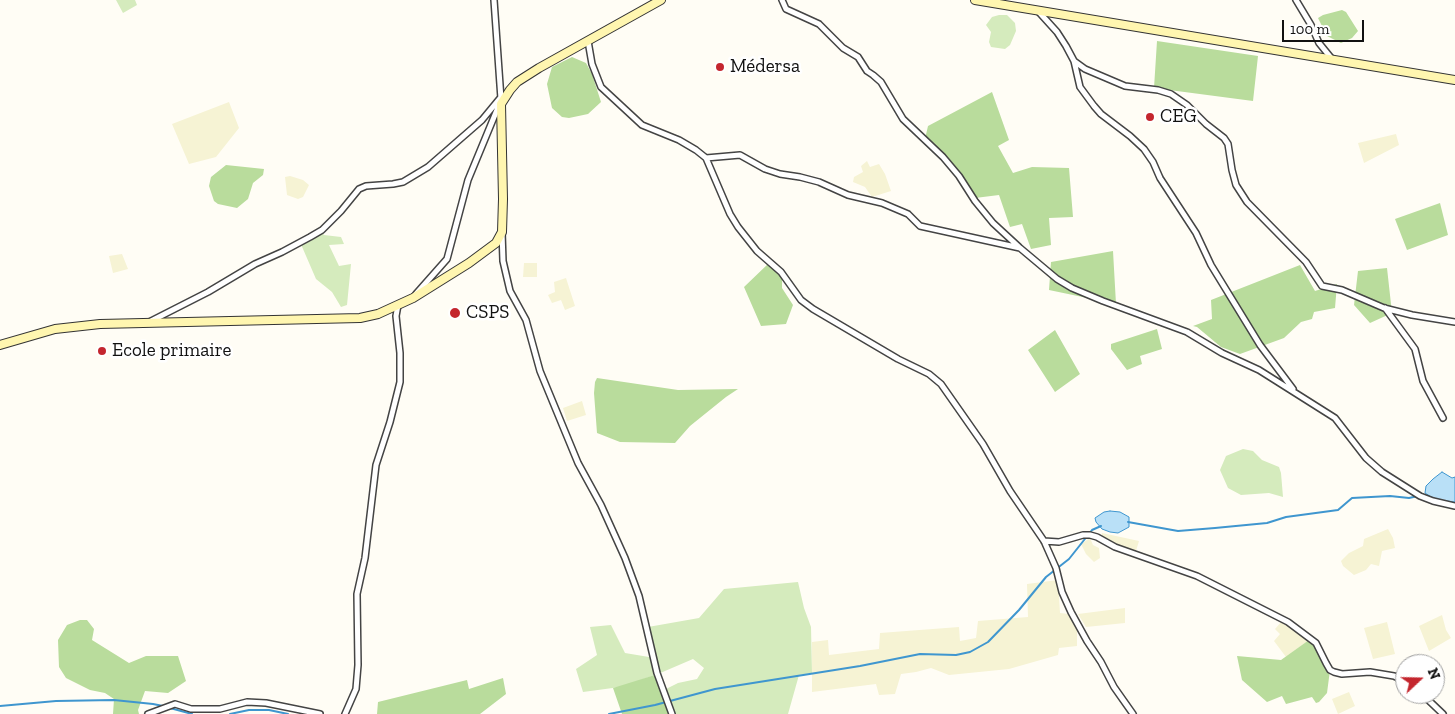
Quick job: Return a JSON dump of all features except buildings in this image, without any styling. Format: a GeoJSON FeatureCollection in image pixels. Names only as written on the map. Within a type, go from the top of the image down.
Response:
{"type":"FeatureCollection","features":[{"type":"Feature","properties":{"kind":"street"},"geometry":{"type":"LineString","coordinates":[[494,0],[501,101],[503,261],[510,291],[526,320],[540,371],[578,463],[601,505],[625,558],[638,596],[657,672],[672,714]]}},
{"type":"Feature","properties":{"kind":"street"},"geometry":{"type":"LineString","coordinates":[[147,323],[322,230],[359,189],[366,186],[393,184],[414,176],[428,167],[482,120],[517,82],[661,0]]}},
{"type":"Feature","properties":{"kind":"street"},"geometry":{"type":"LineString","coordinates":[[782,0],[786,8],[819,24],[843,48],[858,57],[867,71],[882,82],[903,119],[943,157],[993,223],[1057,278],[1072,288],[1103,301],[1187,332],[1222,353],[1259,370],[1335,418],[1366,458],[1382,472],[1420,496],[1433,502],[1455,506]]}},
{"type":"Feature","properties":{"kind":"street"},"geometry":{"type":"LineString","coordinates":[[975,0],[1189,36],[1214,38],[1455,80]]}},
{"type":"Feature","properties":{"kind":"street"},"geometry":{"type":"LineString","coordinates":[[1296,0],[1319,43],[1333,60]]}},
{"type":"Feature","properties":{"kind":"street"},"geometry":{"type":"LineString","coordinates":[[1037,10],[1057,32],[1074,61],[1080,87],[1101,114],[1144,149],[1168,192],[1196,233],[1211,265],[1260,345],[1294,391]]}},
{"type":"Feature","properties":{"kind":"street"},"geometry":{"type":"LineString","coordinates":[[588,41],[592,64],[601,87],[642,125],[679,140],[706,158],[738,228],[757,251],[781,272],[801,300],[898,359],[929,374],[941,384],[983,444],[1010,491],[1044,541],[1056,568],[1062,592],[1080,629],[1096,652],[1114,688],[1133,714]]}},
{"type":"Feature","properties":{"kind":"street"},"geometry":{"type":"LineString","coordinates":[[1074,61],[1086,69],[1125,86],[1158,90],[1171,94],[1187,105],[1206,124],[1224,138],[1228,144],[1236,185],[1247,202],[1306,262],[1318,282],[1326,288],[1342,290],[1384,308],[1455,322]]}},
{"type":"Feature","properties":{"kind":"street"},"geometry":{"type":"LineString","coordinates":[[413,298],[447,259],[468,180],[501,101]]}},
{"type":"Feature","properties":{"kind":"street"},"geometry":{"type":"LineString","coordinates":[[706,158],[740,155],[765,169],[819,182],[848,195],[882,203],[908,214],[920,226],[1020,248]]}},
{"type":"Feature","properties":{"kind":"street"},"geometry":{"type":"LineString","coordinates":[[0,345],[55,330],[100,324],[342,320],[370,316],[413,298],[469,264],[496,243],[502,232]]}},
{"type":"Feature","properties":{"kind":"street"},"geometry":{"type":"LineString","coordinates":[[346,714],[356,689],[358,666],[357,594],[365,558],[376,465],[390,422],[400,382],[400,353],[396,316],[398,305]]}},
{"type":"Feature","properties":{"kind":"street"},"geometry":{"type":"LineString","coordinates":[[1384,308],[1415,349],[1423,381],[1443,418]]}},
{"type":"Feature","properties":{"kind":"street"},"geometry":{"type":"LineString","coordinates":[[1044,541],[1059,542],[1083,535],[1097,537],[1114,547],[1197,576],[1288,622],[1316,643],[1326,663],[1334,672],[1342,674],[1370,672],[1395,676]]}},
{"type":"Feature","properties":{"kind":"street"},"geometry":{"type":"LineString","coordinates":[[148,714],[174,704],[191,709],[220,709],[247,702],[266,703],[320,714]]}},
{"type":"Feature","properties":{"kind":"street"},"geometry":{"type":"LineString","coordinates":[[1432,704],[1443,714]]}},
{"type":"Feature","properties":{"kind":"shaded area"},"geometry":{"type":"Polygon","coordinates":[[[229,102],[239,128],[216,157],[189,164],[172,124],[229,102]]]}},
{"type":"Feature","properties":{"kind":"shaded area"},"geometry":{"type":"Polygon","coordinates":[[[1396,134],[1399,145],[1364,163],[1358,143],[1396,134]]]}},
{"type":"Feature","properties":{"kind":"shaded area"},"geometry":{"type":"Polygon","coordinates":[[[867,161],[870,167],[879,164],[891,191],[872,197],[865,187],[853,182],[854,177],[863,172],[861,166],[867,161]]]}},
{"type":"Feature","properties":{"kind":"shaded area"},"geometry":{"type":"Polygon","coordinates":[[[290,176],[303,180],[309,185],[303,197],[298,199],[287,195],[285,177],[290,176]]]}},
{"type":"Feature","properties":{"kind":"shaded area"},"geometry":{"type":"Polygon","coordinates":[[[122,254],[128,269],[113,273],[109,256],[122,254]]]}},
{"type":"Feature","properties":{"kind":"shaded area"},"geometry":{"type":"Polygon","coordinates":[[[524,263],[537,263],[537,277],[523,277],[524,263]]]}},
{"type":"Feature","properties":{"kind":"shaded area"},"geometry":{"type":"Polygon","coordinates":[[[566,278],[575,306],[565,310],[561,300],[552,303],[548,295],[555,292],[554,282],[566,278]]]}},
{"type":"Feature","properties":{"kind":"shaded area"},"geometry":{"type":"Polygon","coordinates":[[[582,401],[586,415],[567,421],[563,408],[582,401]]]}},
{"type":"Feature","properties":{"kind":"shaded area"},"geometry":{"type":"Polygon","coordinates":[[[1388,529],[1393,538],[1395,548],[1382,551],[1379,566],[1371,564],[1366,570],[1354,575],[1343,566],[1341,561],[1349,553],[1363,546],[1364,539],[1388,529]]]}},
{"type":"Feature","properties":{"kind":"shaded area"},"geometry":{"type":"Polygon","coordinates":[[[1102,533],[1139,541],[1136,551],[1101,538],[1102,533]]]}},
{"type":"Feature","properties":{"kind":"shaded area"},"geometry":{"type":"Polygon","coordinates":[[[1090,538],[1093,545],[1099,548],[1100,558],[1094,562],[1086,554],[1081,544],[1090,538]]]}},
{"type":"Feature","properties":{"kind":"shaded area"},"geometry":{"type":"Polygon","coordinates":[[[1058,580],[1060,613],[1069,614],[1077,629],[1077,646],[1059,648],[1058,655],[1009,669],[949,675],[931,668],[901,674],[895,694],[879,695],[876,684],[812,692],[812,642],[828,640],[829,655],[879,649],[880,633],[959,627],[960,641],[976,638],[978,621],[1028,617],[1027,584],[1058,580]]]}},
{"type":"Feature","properties":{"kind":"shaded area"},"geometry":{"type":"Polygon","coordinates":[[[1125,608],[1125,623],[1086,627],[1078,614],[1125,608]]]}},
{"type":"Feature","properties":{"kind":"shaded area"},"geometry":{"type":"Polygon","coordinates":[[[1442,615],[1446,630],[1451,638],[1429,651],[1419,626],[1442,615]]]}},
{"type":"Feature","properties":{"kind":"shaded area"},"geometry":{"type":"Polygon","coordinates":[[[1282,621],[1308,641],[1286,657],[1274,641],[1280,634],[1275,629],[1282,621]]]}},
{"type":"Feature","properties":{"kind":"shaded area"},"geometry":{"type":"Polygon","coordinates":[[[1387,622],[1395,654],[1373,659],[1364,628],[1387,622]]]}},
{"type":"Feature","properties":{"kind":"shaded area"},"geometry":{"type":"Polygon","coordinates":[[[1349,692],[1355,706],[1338,714],[1332,699],[1349,692]]]}},
{"type":"Feature","properties":{"kind":"green space"},"geometry":{"type":"Polygon","coordinates":[[[116,0],[135,0],[137,5],[123,13],[116,0]]]}},
{"type":"Feature","properties":{"kind":"green space"},"geometry":{"type":"Polygon","coordinates":[[[1342,10],[1346,12],[1358,31],[1352,38],[1341,43],[1327,36],[1318,18],[1342,10]]]}},
{"type":"Feature","properties":{"kind":"green space"},"geometry":{"type":"Polygon","coordinates":[[[1007,15],[1015,23],[1016,31],[1010,45],[1005,49],[991,47],[989,42],[991,32],[986,25],[992,17],[1007,15]]]}},
{"type":"Feature","properties":{"kind":"green space"},"geometry":{"type":"Polygon","coordinates":[[[1157,41],[1258,56],[1253,101],[1154,88],[1157,41]]]}},
{"type":"Feature","properties":{"kind":"green space"},"geometry":{"type":"Polygon","coordinates":[[[572,57],[586,63],[592,74],[601,102],[588,114],[569,118],[562,117],[552,108],[547,84],[552,67],[572,57]]]}},
{"type":"Feature","properties":{"kind":"green space"},"geometry":{"type":"Polygon","coordinates":[[[992,92],[1009,140],[998,146],[1013,173],[1032,167],[1069,168],[1073,217],[1049,218],[1051,245],[1031,249],[1022,224],[1010,227],[999,195],[975,198],[934,143],[925,139],[928,126],[992,92]]]}},
{"type":"Feature","properties":{"kind":"green space"},"geometry":{"type":"Polygon","coordinates":[[[226,165],[264,169],[263,175],[253,183],[248,199],[237,208],[218,204],[214,201],[209,186],[211,177],[226,165]]]}},
{"type":"Feature","properties":{"kind":"green space"},"geometry":{"type":"Polygon","coordinates":[[[1440,203],[1448,235],[1407,250],[1395,219],[1440,203]]]}},
{"type":"Feature","properties":{"kind":"green space"},"geometry":{"type":"Polygon","coordinates":[[[321,230],[324,235],[341,237],[344,244],[329,245],[339,266],[351,264],[347,305],[341,307],[332,292],[316,279],[300,242],[321,230]]]}},
{"type":"Feature","properties":{"kind":"green space"},"geometry":{"type":"Polygon","coordinates":[[[1113,251],[1116,304],[1049,290],[1051,262],[1113,251]]]}},
{"type":"Feature","properties":{"kind":"green space"},"geometry":{"type":"Polygon","coordinates":[[[769,263],[779,272],[782,279],[782,288],[793,305],[786,324],[761,326],[744,287],[769,263]]]}},
{"type":"Feature","properties":{"kind":"green space"},"geometry":{"type":"Polygon","coordinates":[[[1300,265],[1315,291],[1337,284],[1335,308],[1314,312],[1312,319],[1301,322],[1284,338],[1240,354],[1221,347],[1197,327],[1193,326],[1212,319],[1211,300],[1300,265]]]}},
{"type":"Feature","properties":{"kind":"green space"},"geometry":{"type":"Polygon","coordinates":[[[1387,268],[1392,313],[1370,323],[1354,305],[1358,271],[1387,268]]]}},
{"type":"Feature","properties":{"kind":"green space"},"geometry":{"type":"Polygon","coordinates":[[[1157,329],[1162,349],[1140,356],[1142,364],[1127,370],[1111,349],[1111,344],[1157,329]]]}},
{"type":"Feature","properties":{"kind":"green space"},"geometry":{"type":"Polygon","coordinates":[[[1055,330],[1080,374],[1055,392],[1028,350],[1055,330]]]}},
{"type":"Feature","properties":{"kind":"green space"},"geometry":{"type":"Polygon","coordinates":[[[597,378],[678,390],[738,389],[690,426],[675,443],[620,442],[597,433],[594,393],[597,378]]]}},
{"type":"Feature","properties":{"kind":"green space"},"geometry":{"type":"Polygon","coordinates":[[[1243,449],[1253,451],[1262,460],[1279,467],[1283,497],[1269,493],[1241,495],[1228,488],[1220,470],[1226,456],[1243,449]]]}},
{"type":"Feature","properties":{"kind":"green space"},"geometry":{"type":"Polygon","coordinates":[[[798,582],[811,627],[812,673],[799,675],[788,714],[673,714],[664,690],[678,683],[697,679],[704,668],[693,659],[620,687],[583,692],[576,669],[597,655],[590,627],[611,625],[625,653],[655,658],[648,627],[699,618],[724,589],[798,582]]]}},
{"type":"Feature","properties":{"kind":"green space"},"geometry":{"type":"Polygon","coordinates":[[[80,620],[87,620],[94,629],[92,640],[129,663],[146,656],[178,656],[186,681],[168,693],[145,691],[138,710],[139,714],[113,714],[114,699],[105,693],[90,690],[66,678],[59,667],[58,640],[67,625],[80,620]]]}},
{"type":"Feature","properties":{"kind":"green space"},"geometry":{"type":"Polygon","coordinates":[[[1309,640],[1316,646],[1330,670],[1327,693],[1319,702],[1316,703],[1312,697],[1286,704],[1282,696],[1267,702],[1242,680],[1237,656],[1281,660],[1309,640]]]}},
{"type":"Feature","properties":{"kind":"green space"},"geometry":{"type":"Polygon","coordinates":[[[658,674],[673,714],[622,714],[613,688],[658,674]]]}},
{"type":"Feature","properties":{"kind":"green space"},"geometry":{"type":"Polygon","coordinates":[[[503,678],[506,694],[480,714],[377,714],[378,702],[467,680],[469,689],[503,678]]]}},
{"type":"Feature","properties":{"kind":"water"},"geometry":{"type":"Polygon","coordinates":[[[1442,472],[1452,478],[1455,477],[1455,502],[1436,500],[1425,493],[1426,486],[1442,472]]]}},
{"type":"Feature","properties":{"kind":"water"},"geometry":{"type":"Polygon","coordinates":[[[1104,512],[1120,512],[1129,517],[1129,527],[1118,533],[1102,529],[1095,518],[1104,512]]]}},
{"type":"Feature","properties":{"kind":"waterway"},"geometry":{"type":"LineString","coordinates":[[1128,522],[1178,531],[1215,528],[1267,523],[1286,517],[1338,510],[1352,498],[1390,496],[1409,498],[1418,496]]}},
{"type":"Feature","properties":{"kind":"waterway"},"geometry":{"type":"LineString","coordinates":[[609,714],[655,705],[715,689],[860,666],[920,654],[956,655],[970,652],[988,642],[1019,610],[1046,577],[1069,559],[1092,530],[1101,526]]}},
{"type":"Feature","properties":{"kind":"waterway"},"geometry":{"type":"LineString","coordinates":[[0,706],[56,701],[114,700],[163,706]]}},
{"type":"Feature","properties":{"kind":"waterway"},"geometry":{"type":"LineString","coordinates":[[170,708],[192,714]]}},
{"type":"Feature","properties":{"kind":"waterway"},"geometry":{"type":"LineString","coordinates":[[230,714],[249,710],[269,710],[288,714]]}},
{"type":"Feature","properties":{"kind":"place","name":"Médersa"},"geometry":{"type":"Point","coordinates":[720,67]}},
{"type":"Feature","properties":{"kind":"place","name":"CEG"},"geometry":{"type":"Point","coordinates":[1150,117]}},
{"type":"Feature","properties":{"kind":"place","name":"CSPS"},"geometry":{"type":"Point","coordinates":[455,313]}},
{"type":"Feature","properties":{"kind":"place","name":"Ecole primaire"},"geometry":{"type":"Point","coordinates":[102,351]}}]}
